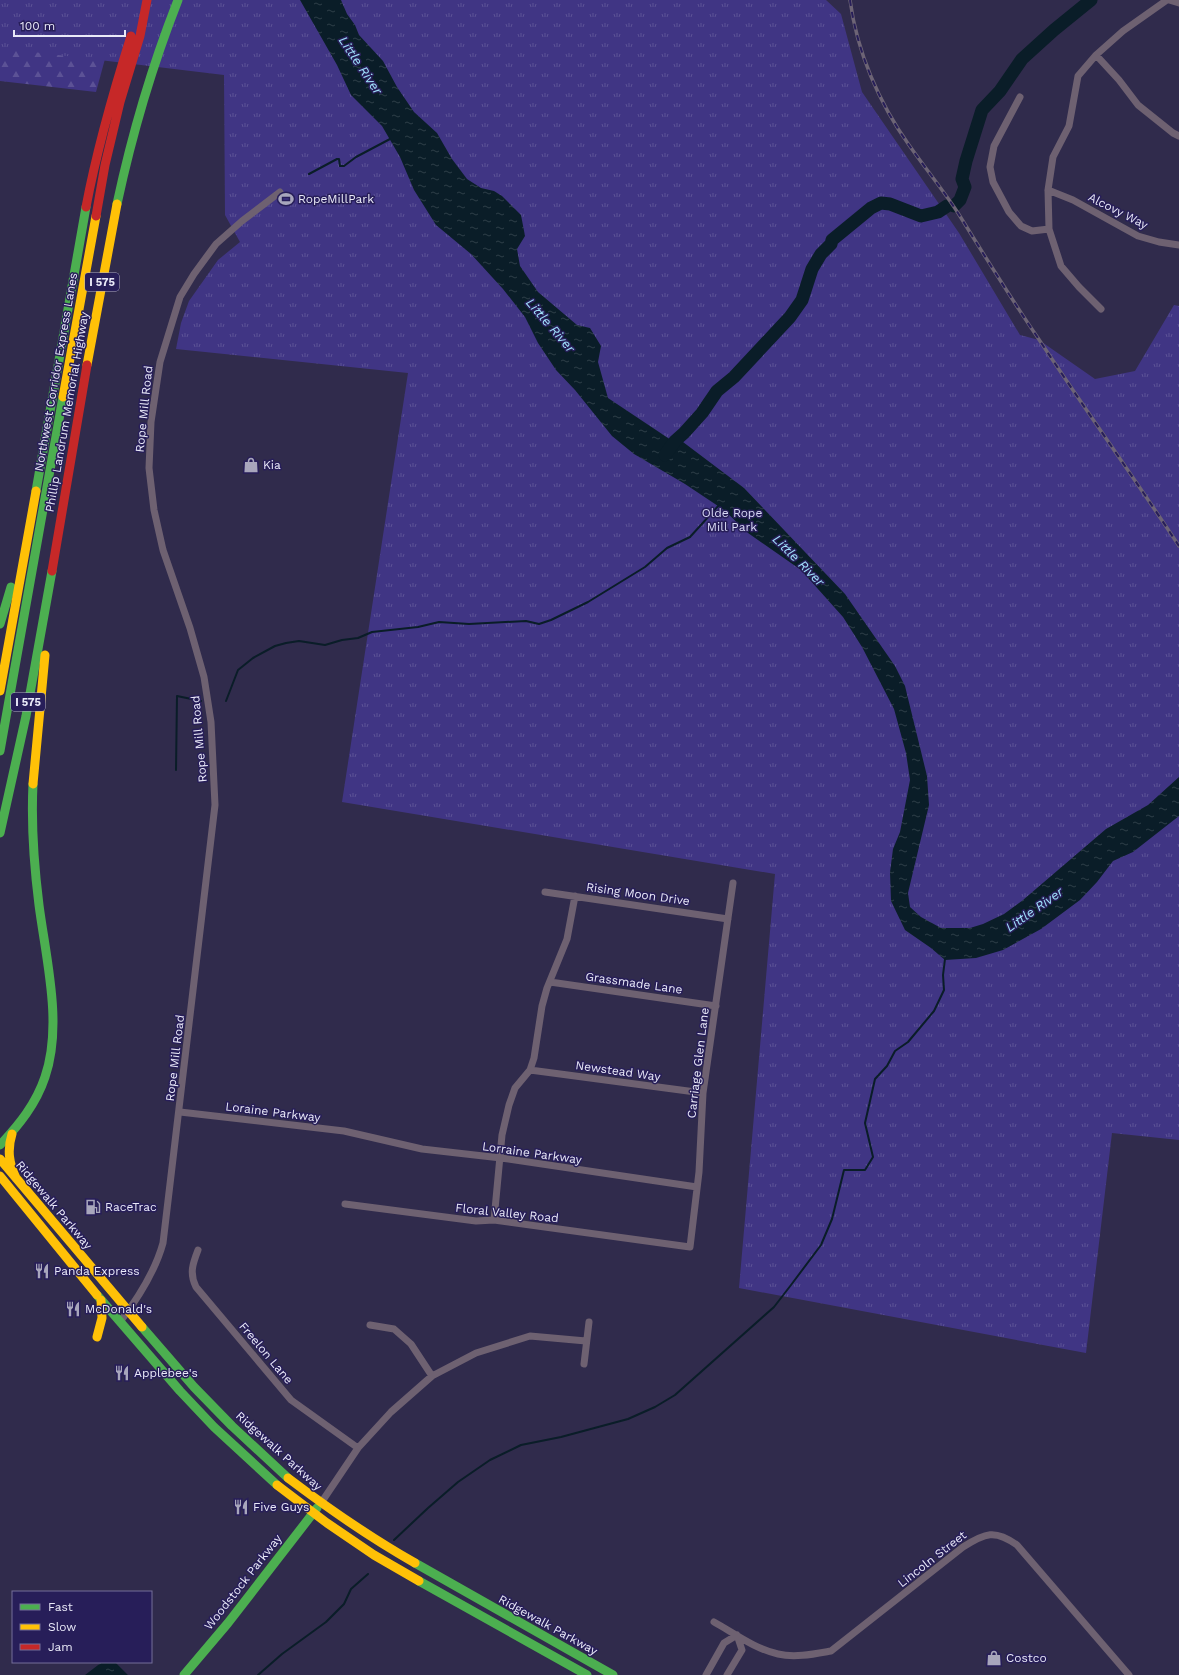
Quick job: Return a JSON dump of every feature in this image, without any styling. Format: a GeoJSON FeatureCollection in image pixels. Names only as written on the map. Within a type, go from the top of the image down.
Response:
{"type":"FeatureCollection","features":[{"type":"Feature","properties":{"kind":"main road","name":"Phillip Landrum Memorial Highway"},"geometry":{"type":"LineString","coordinates":[[0,690],[94,165],[116,79],[146,0]]}},
{"type":"Feature","properties":{"kind":"main road","name":"Northwest Corridor Express Lanes"},"geometry":{"type":"LineString","coordinates":[[0,751],[104,173],[120,102],[140,36],[146,0]]}},
{"type":"Feature","properties":{"kind":"main road","name":"Phillip Landrum Memorial Highway"},"geometry":{"type":"LineString","coordinates":[[0,834],[11,792],[22,738],[108,248],[123,172],[144,91],[156,54],[178,0]]}},
{"type":"Feature","properties":{"kind":"main road"},"geometry":{"type":"LineString","coordinates":[[0,624],[28,536]]}},
{"type":"Feature","properties":{"kind":"main road"},"geometry":{"type":"LineString","coordinates":[[0,1145],[12,1134],[30,1110],[42,1087],[51,1055],[54,1036],[54,1006],[36,882],[32,810],[32,774],[45,656],[52,570]]}},
{"type":"Feature","properties":{"kind":"main road"},"geometry":{"type":"LineString","coordinates":[[12,1134],[9,1141],[8,1152],[16,1178]]}},
{"type":"Feature","properties":{"kind":"main road","name":"Ridgewalk Parkway"},"geometry":{"type":"LineString","coordinates":[[0,1160],[194,1387],[232,1426],[281,1472],[321,1504],[411,1562],[613,1675]]}},
{"type":"Feature","properties":{"kind":"main road","name":"Ridgewalk Parkway"},"geometry":{"type":"LineString","coordinates":[[1,1178],[101,1300],[180,1390],[214,1427],[268,1478],[312,1513],[387,1563],[586,1675]]}},
{"type":"Feature","properties":{"kind":"main road"},"geometry":{"type":"LineString","coordinates":[[98,1337],[102,1318],[101,1300]]}},
{"type":"Feature","properties":{"kind":"main road","name":"Woodstock Parkway"},"geometry":{"type":"LineString","coordinates":[[184,1675],[228,1623],[312,1513],[321,1504]]}},
{"type":"Feature","properties":{"kind":"street"},"geometry":{"type":"LineString","coordinates":[[1102,309],[1078,287],[1061,266],[1049,229],[1048,190],[1053,157],[1070,126],[1078,76],[1096,55],[1123,31],[1168,0],[1179,3]]}},
{"type":"Feature","properties":{"kind":"street"},"geometry":{"type":"LineString","coordinates":[[1096,55],[1138,105],[1179,136]]}},
{"type":"Feature","properties":{"kind":"street"},"geometry":{"type":"LineString","coordinates":[[1020,98],[994,146],[990,167],[993,182],[1009,212],[1020,226],[1032,231],[1049,229]]}},
{"type":"Feature","properties":{"kind":"street","name":"Alcovy Way"},"geometry":{"type":"LineString","coordinates":[[1048,190],[1073,200],[1138,236],[1159,242],[1179,245]]}},
{"type":"Feature","properties":{"kind":"street","name":"Rope Mill Road"},"geometry":{"type":"LineString","coordinates":[[120,1322],[154,1269],[163,1243],[180,1112],[215,805],[211,722],[204,677],[190,628],[163,550],[154,510],[149,468],[151,422],[160,362],[180,297],[194,274],[216,244],[242,221],[280,192]]}},
{"type":"Feature","properties":{"kind":"street","name":"Carriage Glen Lane"},"geometry":{"type":"LineString","coordinates":[[690,1247],[697,1187],[703,1094],[733,883]]}},
{"type":"Feature","properties":{"kind":"street","name":"Rising Moon Drive"},"geometry":{"type":"LineString","coordinates":[[545,892],[728,919]]}},
{"type":"Feature","properties":{"kind":"street"},"geometry":{"type":"LineString","coordinates":[[494,1220],[502,1135],[509,1105],[515,1088],[530,1070],[534,1058],[542,1006],[567,939],[575,896]]}},
{"type":"Feature","properties":{"kind":"street","name":"Grassmade Lane"},"geometry":{"type":"LineString","coordinates":[[550,982],[716,1006]]}},
{"type":"Feature","properties":{"kind":"street","name":"Newstead Way"},"geometry":{"type":"LineString","coordinates":[[530,1070],[703,1094]]}},
{"type":"Feature","properties":{"kind":"street","name":"Loraine Parkway"},"geometry":{"type":"LineString","coordinates":[[180,1112],[344,1131],[364,1135]]}},
{"type":"Feature","properties":{"kind":"street","name":"Lorraine Parkway"},"geometry":{"type":"LineString","coordinates":[[364,1135],[422,1149],[501,1158],[697,1187]]}},
{"type":"Feature","properties":{"kind":"street","name":"Floral Valley Road"},"geometry":{"type":"LineString","coordinates":[[345,1204],[476,1221],[494,1220],[690,1247]]}},
{"type":"Feature","properties":{"kind":"street","name":"Freelon Lane"},"geometry":{"type":"LineString","coordinates":[[198,1250],[192,1266],[192,1279],[196,1286],[291,1400],[358,1448]]}},
{"type":"Feature","properties":{"kind":"street"},"geometry":{"type":"LineString","coordinates":[[584,1364],[589,1322]]}},
{"type":"Feature","properties":{"kind":"street"},"geometry":{"type":"LineString","coordinates":[[370,1324],[394,1329],[411,1344],[432,1376]]}},
{"type":"Feature","properties":{"kind":"street"},"geometry":{"type":"LineString","coordinates":[[321,1504],[358,1448],[391,1412],[432,1376],[476,1353],[530,1336],[586,1341]]}},
{"type":"Feature","properties":{"kind":"street","name":"Lincoln Street"},"geometry":{"type":"LineString","coordinates":[[714,1622],[759,1648],[779,1654],[814,1654],[831,1651],[963,1547],[980,1536],[995,1535],[1006,1537],[1017,1545],[1129,1675]]}},
{"type":"Feature","properties":{"kind":"street"},"geometry":{"type":"LineString","coordinates":[[706,1675],[724,1643],[737,1635],[742,1650],[727,1675]]}},
{"type":"Feature","properties":{"kind":"green space"},"geometry":{"type":"Polygon","coordinates":[[[0,0],[121,0],[96,92],[0,81],[0,0]]]}},
{"type":"Feature","properties":{"kind":"green space","name":"Olde Rope Mill Park"},"geometry":{"type":"Polygon","coordinates":[[[0,0],[826,0],[841,14],[862,92],[959,233],[1020,335],[1039,340],[1095,379],[1135,371],[1174,305],[1179,306],[1179,1140],[1112,1133],[1086,1353],[739,1288],[775,874],[342,802],[408,373],[176,349],[181,323],[189,301],[218,260],[240,242],[225,215],[224,75],[0,48],[0,0]]]}},
{"type":"Feature","properties":{"kind":"water","name":"Little River"},"geometry":{"type":"Polygon","coordinates":[[[300,0],[341,0],[359,35],[383,61],[397,87],[414,112],[437,133],[452,159],[467,179],[481,188],[494,191],[502,196],[521,215],[525,236],[517,249],[520,266],[538,292],[577,325],[590,328],[601,346],[598,362],[608,398],[671,440],[683,442],[744,488],[845,594],[895,666],[905,686],[927,776],[929,805],[908,893],[910,907],[921,917],[941,928],[970,928],[983,924],[1004,914],[1023,900],[1106,829],[1148,805],[1179,777],[1179,816],[1133,852],[1113,861],[1097,882],[1080,900],[1041,929],[1003,950],[976,958],[945,960],[905,930],[891,901],[890,872],[893,849],[900,832],[910,780],[906,753],[894,709],[862,647],[843,617],[801,570],[748,533],[724,510],[685,484],[634,454],[612,436],[575,390],[556,370],[538,343],[525,317],[503,289],[471,254],[436,225],[414,190],[400,157],[382,126],[351,95],[337,65],[300,0]]]}},
{"type":"Feature","properties":{"kind":"water"},"geometry":{"type":"Polygon","coordinates":[[[101,1663],[116,1663],[128,1675],[85,1675],[101,1663]]]}},
{"type":"Feature","properties":{"kind":"waterway"},"geometry":{"type":"LineString","coordinates":[[954,206],[960,200],[965,187],[962,179],[982,110],[1000,91],[1022,59],[1054,30],[1091,0]]}},
{"type":"Feature","properties":{"kind":"waterway"},"geometry":{"type":"LineString","coordinates":[[309,174],[337,159],[339,159],[340,166],[344,166],[356,157],[390,139]]}},
{"type":"Feature","properties":{"kind":"waterway"},"geometry":{"type":"LineString","coordinates":[[665,455],[675,441],[702,413],[717,391],[734,377],[790,317],[802,300],[812,269],[821,254],[831,244],[832,240],[871,208],[881,203],[890,204],[921,216],[938,212],[947,206]]}},
{"type":"Feature","properties":{"kind":"waterway"},"geometry":{"type":"LineString","coordinates":[[226,701],[238,670],[253,658],[275,646],[286,643],[299,641],[325,645],[342,640],[358,638],[372,632],[418,627],[439,622],[469,624],[526,621],[539,624],[551,620],[588,602],[645,567],[667,548],[690,537],[720,504]]}},
{"type":"Feature","properties":{"kind":"waterway"},"geometry":{"type":"LineString","coordinates":[[176,770],[177,696],[201,701]]}},
{"type":"Feature","properties":{"kind":"waterway"},"geometry":{"type":"LineString","coordinates":[[394,1540],[458,1482],[490,1460],[521,1445],[561,1437],[628,1419],[655,1407],[675,1395],[774,1307],[821,1245],[832,1219],[844,1170],[865,1170],[873,1157],[865,1123],[875,1079],[887,1066],[895,1051],[908,1042],[934,1011],[944,990],[943,975],[945,959]]}},
{"type":"Feature","properties":{"kind":"waterway"},"geometry":{"type":"LineString","coordinates":[[258,1675],[282,1654],[326,1622],[344,1604],[351,1589],[368,1574]]}},
{"type":"Feature","properties":{"kind":"railway"},"geometry":{"type":"LineString","coordinates":[[850,0],[853,19],[864,58],[879,94],[898,129],[952,204],[1028,323],[1179,546]]}},
{"type":"Feature","properties":{"kind":"traffic: fast"},"geometry":{"type":"LineString","coordinates":[[117,204],[143,100],[178,0]]}},
{"type":"Feature","properties":{"kind":"traffic: fast"},"geometry":{"type":"LineString","coordinates":[[36,491],[86,207]]}},
{"type":"Feature","properties":{"kind":"traffic: fast"},"geometry":{"type":"LineString","coordinates":[[0,751],[63,397]]}},
{"type":"Feature","properties":{"kind":"traffic: fast"},"geometry":{"type":"LineString","coordinates":[[0,833],[26,716],[52,571]]}},
{"type":"Feature","properties":{"kind":"traffic: fast"},"geometry":{"type":"LineString","coordinates":[[0,624],[11,587]]}},
{"type":"Feature","properties":{"kind":"traffic: fast"},"geometry":{"type":"LineString","coordinates":[[0,1145],[14,1130],[37,1096],[45,1077],[53,1036],[53,1014],[49,969],[34,860],[32,814],[33,784]]}},
{"type":"Feature","properties":{"kind":"traffic: fast"},"geometry":{"type":"LineString","coordinates":[[97,1295],[180,1391],[214,1427],[277,1485]]}},
{"type":"Feature","properties":{"kind":"traffic: fast"},"geometry":{"type":"LineString","coordinates":[[142,1327],[194,1387],[232,1426],[288,1478]]}},
{"type":"Feature","properties":{"kind":"traffic: fast"},"geometry":{"type":"LineString","coordinates":[[184,1675],[228,1623],[317,1508]]}},
{"type":"Feature","properties":{"kind":"traffic: fast"},"geometry":{"type":"LineString","coordinates":[[415,1563],[613,1675]]}},
{"type":"Feature","properties":{"kind":"traffic: fast"},"geometry":{"type":"LineString","coordinates":[[419,1581],[587,1675]]}},
{"type":"Feature","properties":{"kind":"traffic: slow"},"geometry":{"type":"LineString","coordinates":[[87,365],[117,204]]}},
{"type":"Feature","properties":{"kind":"traffic: slow"},"geometry":{"type":"LineString","coordinates":[[63,397],[96,216]]}},
{"type":"Feature","properties":{"kind":"traffic: slow"},"geometry":{"type":"LineString","coordinates":[[0,691],[36,491]]}},
{"type":"Feature","properties":{"kind":"traffic: slow"},"geometry":{"type":"LineString","coordinates":[[33,784],[45,655]]}},
{"type":"Feature","properties":{"kind":"traffic: slow"},"geometry":{"type":"LineString","coordinates":[[12,1134],[10,1156],[16,1178]]}},
{"type":"Feature","properties":{"kind":"traffic: slow"},"geometry":{"type":"LineString","coordinates":[[0,1159],[142,1327]]}},
{"type":"Feature","properties":{"kind":"traffic: slow"},"geometry":{"type":"LineString","coordinates":[[0,1176],[97,1295]]}},
{"type":"Feature","properties":{"kind":"traffic: slow"},"geometry":{"type":"LineString","coordinates":[[97,1337],[102,1318],[101,1300]]}},
{"type":"Feature","properties":{"kind":"traffic: slow"},"geometry":{"type":"LineString","coordinates":[[288,1478],[350,1523],[415,1563]]}},
{"type":"Feature","properties":{"kind":"traffic: slow"},"geometry":{"type":"LineString","coordinates":[[277,1485],[327,1523],[374,1555],[419,1581]]}},
{"type":"Feature","properties":{"kind":"traffic: jam"},"geometry":{"type":"LineString","coordinates":[[96,216],[105,165],[120,102],[140,36],[147,0]]}},
{"type":"Feature","properties":{"kind":"traffic: jam"},"geometry":{"type":"LineString","coordinates":[[86,207],[106,121],[131,36]]}},
{"type":"Feature","properties":{"kind":"traffic: jam"},"geometry":{"type":"LineString","coordinates":[[52,571],[87,365]]}},
{"type":"Feature","properties":{"kind":"place","name":"RopeMillPark"},"geometry":{"type":"Point","coordinates":[286,199]}},
{"type":"Feature","properties":{"kind":"place","name":"Kia"},"geometry":{"type":"Point","coordinates":[251,465]}},
{"type":"Feature","properties":{"kind":"place","name":"RaceTrac"},"geometry":{"type":"Point","coordinates":[93,1207]}},
{"type":"Feature","properties":{"kind":"place","name":"Panda Express"},"geometry":{"type":"Point","coordinates":[42,1271]}},
{"type":"Feature","properties":{"kind":"place","name":"McDonald's"},"geometry":{"type":"Point","coordinates":[73,1309]}},
{"type":"Feature","properties":{"kind":"place","name":"Applebee's"},"geometry":{"type":"Point","coordinates":[122,1373]}},
{"type":"Feature","properties":{"kind":"place","name":"Five Guys"},"geometry":{"type":"Point","coordinates":[241,1507]}},
{"type":"Feature","properties":{"kind":"place","name":"Costco"},"geometry":{"type":"Point","coordinates":[994,1658]}}]}
